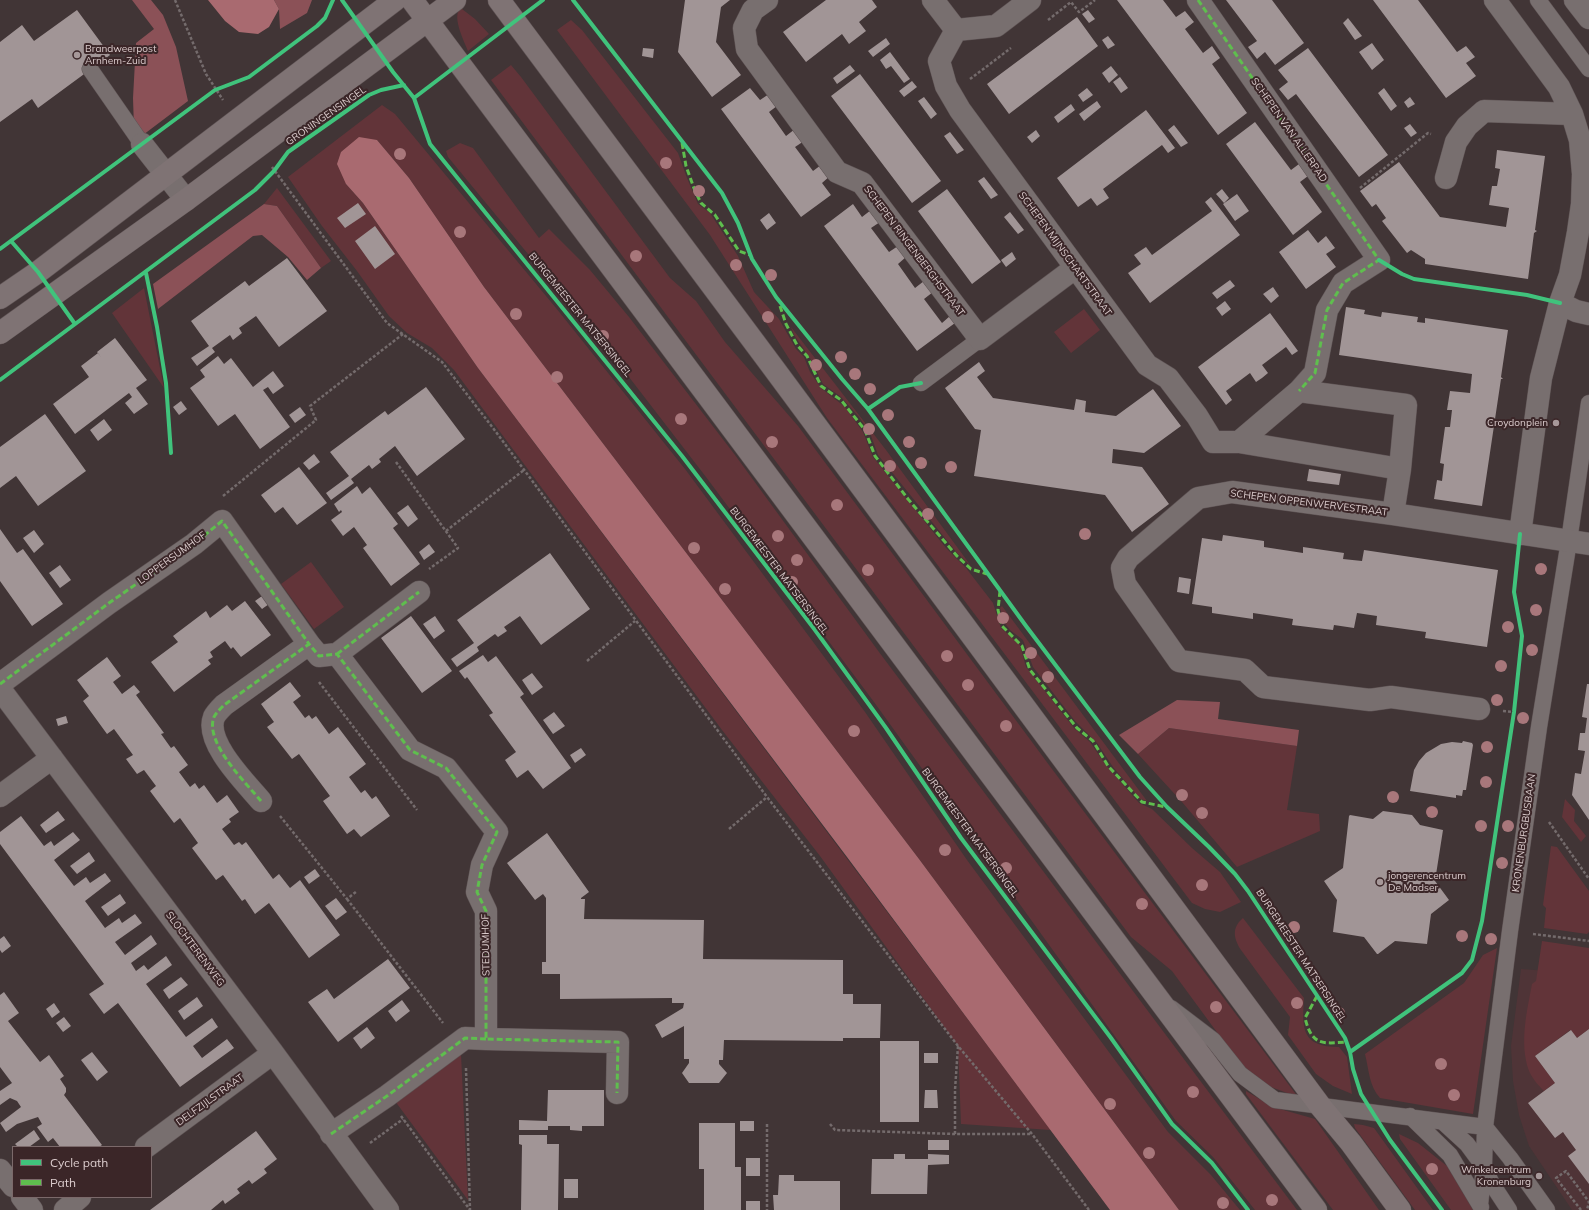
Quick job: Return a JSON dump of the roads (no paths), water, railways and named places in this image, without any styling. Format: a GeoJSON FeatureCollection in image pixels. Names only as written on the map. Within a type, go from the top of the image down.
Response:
{"type":"FeatureCollection","features":[{"type":"Feature","properties":{"kind":"main road"},"geometry":{"type":"LineString","coordinates":[[0,298],[38,272],[395,0]]}},
{"type":"Feature","properties":{"kind":"main road"},"geometry":{"type":"LineString","coordinates":[[412,0],[1316,1210]]}},
{"type":"Feature","properties":{"kind":"main road","name":"GRONINGENSINGEL"},"geometry":{"type":"LineString","coordinates":[[0,333],[186,200],[455,0]]}},
{"type":"Feature","properties":{"kind":"main road"},"geometry":{"type":"LineString","coordinates":[[499,0],[1321,1107],[1351,1143],[1400,1210]]}},
{"type":"Feature","properties":{"kind":"street","name":"SCHEPEN RINGENBERGHSTRAAT"},"geometry":{"type":"LineString","coordinates":[[767,0],[753,10],[744,28],[747,49],[837,172],[862,183],[980,338]]}},
{"type":"Feature","properties":{"kind":"street"},"geometry":{"type":"LineString","coordinates":[[933,0],[956,30],[996,26],[1030,0]]}},
{"type":"Feature","properties":{"kind":"street","name":"SCHEPEN VAN ALLERPAD"},"geometry":{"type":"LineString","coordinates":[[1198,0],[1341,203],[1379,260],[1343,283],[1327,310],[1315,373],[1299,391]]}},
{"type":"Feature","properties":{"kind":"street"},"geometry":{"type":"LineString","coordinates":[[1495,0],[1559,87],[1572,114],[1580,140],[1583,174],[1582,204],[1570,275],[1560,303],[1541,378],[1520,534]]}},
{"type":"Feature","properties":{"kind":"street"},"geometry":{"type":"LineString","coordinates":[[1576,0],[1589,18]]}},
{"type":"Feature","properties":{"kind":"street","name":"SCHEPEN MIJNSCHARTSTRAAT"},"geometry":{"type":"LineString","coordinates":[[956,30],[939,61],[946,86],[960,110],[1147,365],[1168,378],[1197,416],[1213,442],[1239,442]]}},
{"type":"Feature","properties":{"kind":"street"},"geometry":{"type":"LineString","coordinates":[[1446,178],[1456,142],[1467,126],[1484,111],[1572,114]]}},
{"type":"Feature","properties":{"kind":"street"},"geometry":{"type":"LineString","coordinates":[[142,144],[186,200]]}},
{"type":"Feature","properties":{"kind":"street"},"geometry":{"type":"LineString","coordinates":[[980,338],[1075,268]]}},
{"type":"Feature","properties":{"kind":"street"},"geometry":{"type":"LineString","coordinates":[[1560,303],[1576,311],[1589,314]]}},
{"type":"Feature","properties":{"kind":"street"},"geometry":{"type":"LineString","coordinates":[[1239,442],[1299,391]]}},
{"type":"Feature","properties":{"kind":"street","name":"SCHEPEN OPPENWERVESTRAAT"},"geometry":{"type":"LineString","coordinates":[[1299,391],[1406,405],[1400,469],[1393,514]]}},
{"type":"Feature","properties":{"kind":"street"},"geometry":{"type":"LineString","coordinates":[[1239,442],[1400,469]]}},
{"type":"Feature","properties":{"kind":"street","name":"SCHEPEN OPPENWERVESTRAAT"},"geometry":{"type":"LineString","coordinates":[[1479,709],[1391,697],[1370,700],[1263,687],[1245,670],[1179,661],[1125,584],[1122,568],[1128,558],[1198,498],[1232,492],[1579,542]]}},
{"type":"Feature","properties":{"kind":"street","name":"LOPPERSUMHOF"},"geometry":{"type":"LineString","coordinates":[[0,684],[114,600],[194,544],[222,521],[322,651],[410,750],[446,768],[497,832]]}},
{"type":"Feature","properties":{"kind":"street"},"geometry":{"type":"LineString","coordinates":[[261,801],[226,759],[218,745],[213,731],[214,717],[224,705],[322,651],[419,592]]}},
{"type":"Feature","properties":{"kind":"street","name":"SLOCHTERENWEG"},"geometry":{"type":"LineString","coordinates":[[0,689],[273,1053],[388,1210]]}},
{"type":"Feature","properties":{"kind":"street"},"geometry":{"type":"LineString","coordinates":[[0,796],[52,758]]}},
{"type":"Feature","properties":{"kind":"street","name":"STEDUMHOF"},"geometry":{"type":"LineString","coordinates":[[486,1039],[486,911],[477,892],[482,866],[497,832]]}},
{"type":"Feature","properties":{"kind":"street"},"geometry":{"type":"LineString","coordinates":[[331,1134],[386,1096],[461,1040],[486,1039],[618,1042],[617,1093]]}},
{"type":"Feature","properties":{"kind":"street","name":"DELFZIJLSTRAAT"},"geometry":{"type":"LineString","coordinates":[[147,1146],[273,1053]]}},
{"type":"Feature","properties":{"kind":"street"},"geometry":{"type":"LineString","coordinates":[[0,1170],[12,1185]]}},
{"type":"Feature","properties":{"kind":"street"},"geometry":{"type":"LineString","coordinates":[[23,1198],[32,1210]]}},
{"type":"Feature","properties":{"kind":"street"},"geometry":{"type":"LineString","coordinates":[[65,1210],[79,1198]]}},
{"type":"Feature","properties":{"kind":"lane"},"geometry":{"type":"LineString","coordinates":[[1538,0],[1589,69]]}},
{"type":"Feature","properties":{"kind":"lane"},"geometry":{"type":"LineString","coordinates":[[90,69],[142,144]]}},
{"type":"Feature","properties":{"kind":"lane"},"geometry":{"type":"LineString","coordinates":[[921,383],[980,338]]}},
{"type":"Feature","properties":{"kind":"lane"},"geometry":{"type":"LineString","coordinates":[[1579,542],[1589,403]]}},
{"type":"Feature","properties":{"kind":"lane","name":"KRONENBURGBUSBAAN"},"geometry":{"type":"LineString","coordinates":[[1481,1208],[1485,1127],[1510,931],[1530,795],[1579,542]]}},
{"type":"Feature","properties":{"kind":"lane"},"geometry":{"type":"LineString","coordinates":[[1157,998],[1213,1040],[1240,1074],[1275,1100],[1321,1107],[1410,1116],[1485,1127],[1510,1158],[1547,1210]]}},
{"type":"Feature","properties":{"kind":"lane","name":"KRONENBURGBUSBAAN"},"geometry":{"type":"LineString","coordinates":[[1410,1116],[1450,1155],[1481,1208]]}},
{"type":"Feature","properties":{"kind":"lane","name":"KRONENBURGBUSBAAN"},"geometry":{"type":"LineString","coordinates":[[1443,1122],[1467,1144],[1484,1167],[1492,1184],[1509,1210]]}},
{"type":"Feature","properties":{"kind":"place","name":"Brandweerpost Arnhem-Zuid"},"geometry":{"type":"Point","coordinates":[77,55]}},
{"type":"Feature","properties":{"kind":"place","name":"Croydonplein"},"geometry":{"type":"Point","coordinates":[1556,423]}},
{"type":"Feature","properties":{"kind":"place","name":"jongerencentrum De Madser"},"geometry":{"type":"Point","coordinates":[1380,882]}},
{"type":"Feature","properties":{"kind":"place","name":"Winkelcentrum Kronenburg"},"geometry":{"type":"Point","coordinates":[1539,1176]}}]}
